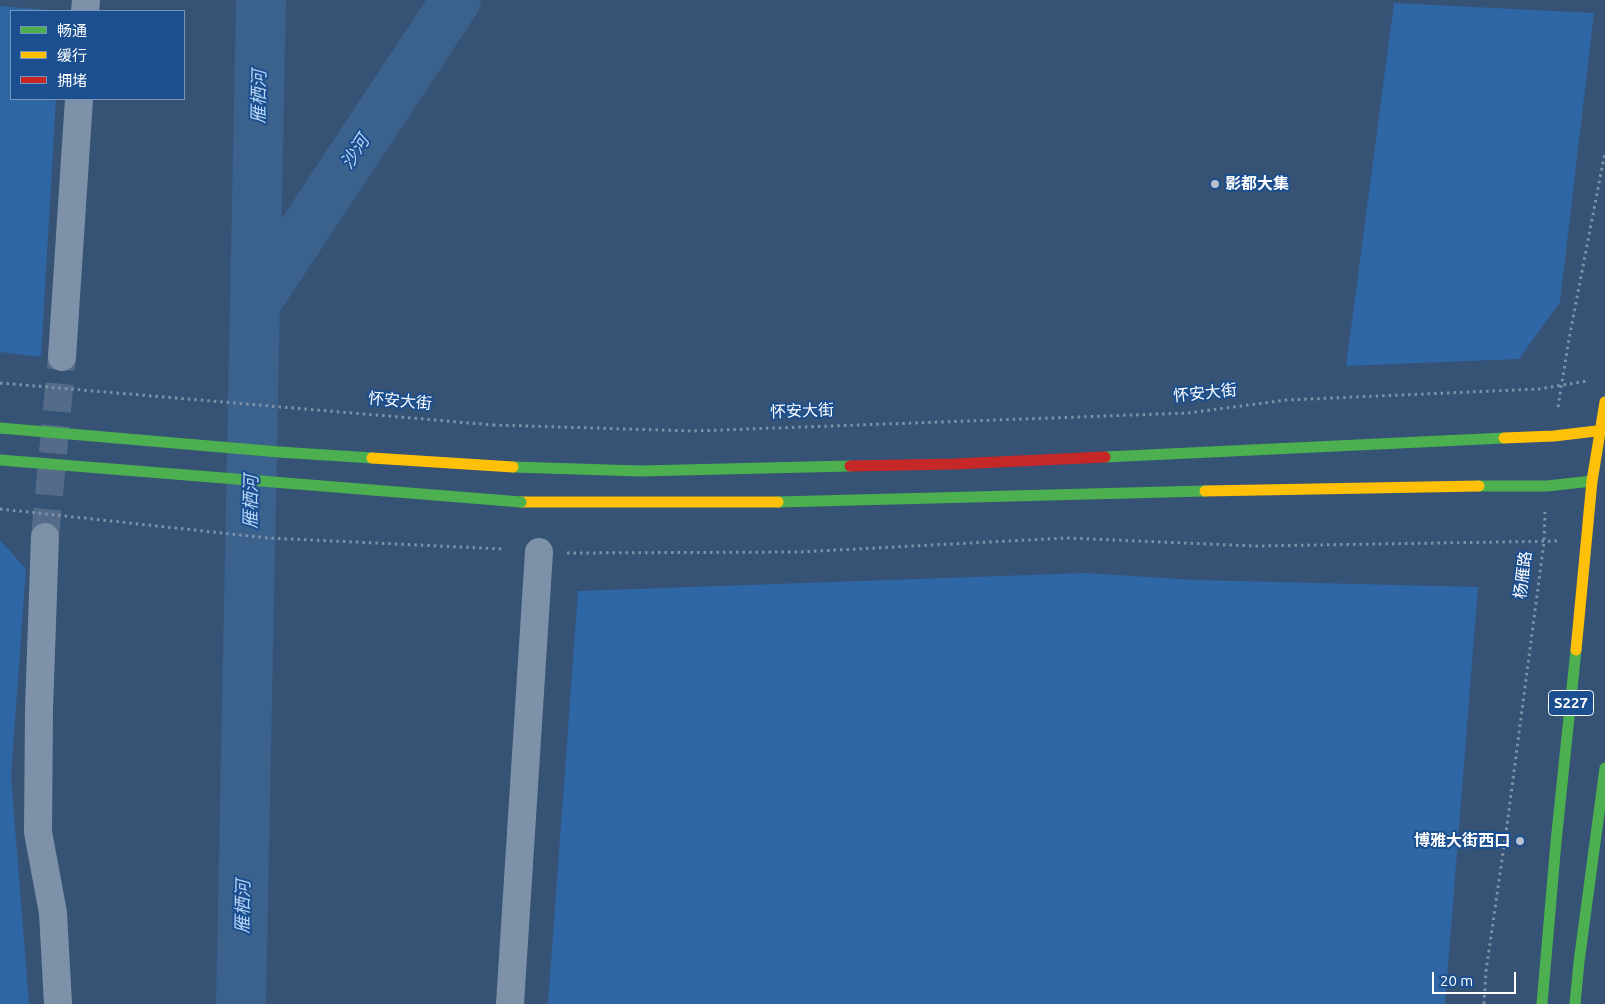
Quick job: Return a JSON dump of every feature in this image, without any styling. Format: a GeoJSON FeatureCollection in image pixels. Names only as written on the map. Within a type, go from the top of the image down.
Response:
{"type":"FeatureCollection","features":[{"type":"Feature","properties":{"kind":"main road","name":"S227"},"geometry":{"type":"LineString","coordinates":[[1542,1004],[1592,481],[1603,430],[1605,402]]}},
{"type":"Feature","properties":{"kind":"main road"},"geometry":{"type":"LineString","coordinates":[[0,428],[279,452],[513,467],[640,471],[955,464],[1554,436],[1603,430]]}},
{"type":"Feature","properties":{"kind":"main road"},"geometry":{"type":"LineString","coordinates":[[0,460],[521,502],[784,502],[1107,493],[1494,485],[1546,486],[1605,479]]}},
{"type":"Feature","properties":{"kind":"main road"},"geometry":{"type":"LineString","coordinates":[[1575,1004],[1605,768]]}},
{"type":"Feature","properties":{"kind":"street"},"geometry":{"type":"LineString","coordinates":[[62,357],[79,100]]}},
{"type":"Feature","properties":{"kind":"street"},"geometry":{"type":"LineString","coordinates":[[45,537],[39,710],[38,832],[53,913],[58,1004]]}},
{"type":"Feature","properties":{"kind":"street"},"geometry":{"type":"LineString","coordinates":[[510,1004],[539,552]]}},
{"type":"Feature","properties":{"kind":"path"},"geometry":{"type":"LineString","coordinates":[[1554,436],[1561,385],[1605,152]]}},
{"type":"Feature","properties":{"kind":"path","name":"怀安大街"},"geometry":{"type":"LineString","coordinates":[[0,383],[493,425],[693,431],[1188,413],[1286,400],[1539,389],[1596,380]]}},
{"type":"Feature","properties":{"kind":"path","name":"杨雁路"},"geometry":{"type":"LineString","coordinates":[[1484,1004],[1486,971],[1544,542],[1546,486]]}},
{"type":"Feature","properties":{"kind":"path"},"geometry":{"type":"LineString","coordinates":[[0,509],[268,538],[580,554],[799,552],[1066,538],[1255,546],[1587,540]]}},
{"type":"Feature","properties":{"kind":"shaded area"},"geometry":{"type":"Polygon","coordinates":[[[1394,3],[1594,13],[1560,302],[1519,359],[1346,366],[1394,3]]]}},
{"type":"Feature","properties":{"kind":"shaded area"},"geometry":{"type":"Polygon","coordinates":[[[0,6],[48,10],[10,10],[10,100],[56,100],[41,357],[0,352],[0,6]]]}},
{"type":"Feature","properties":{"kind":"shaded area"},"geometry":{"type":"Polygon","coordinates":[[[0,540],[26,569],[11,776],[29,1004],[0,1004],[0,540]]]}},
{"type":"Feature","properties":{"kind":"shaded area"},"geometry":{"type":"Polygon","coordinates":[[[1085,573],[1196,580],[1478,587],[1445,1004],[548,1004],[578,591],[1085,573]]]}},
{"type":"Feature","properties":{"kind":"waterway","name":"雁栖河"},"geometry":{"type":"LineString","coordinates":[[241,1004],[261,0]]}},
{"type":"Feature","properties":{"kind":"waterway","name":"沙河"},"geometry":{"type":"LineString","coordinates":[[255,304],[456,0]]}},
{"type":"Feature","properties":{"kind":"tunnel"},"geometry":{"type":"LineString","coordinates":[[45,537],[62,357]]}},
{"type":"Feature","properties":{"kind":"traffic: fast"},"geometry":{"type":"LineString","coordinates":[[0,428],[372,458]]}},
{"type":"Feature","properties":{"kind":"traffic: fast"},"geometry":{"type":"LineString","coordinates":[[1105,457],[1504,438]]}},
{"type":"Feature","properties":{"kind":"traffic: fast"},"geometry":{"type":"LineString","coordinates":[[0,460],[521,502]]}},
{"type":"Feature","properties":{"kind":"traffic: fast"},"geometry":{"type":"LineString","coordinates":[[513,467],[640,471],[850,466]]}},
{"type":"Feature","properties":{"kind":"traffic: fast"},"geometry":{"type":"LineString","coordinates":[[1479,486],[1547,486],[1592,481]]}},
{"type":"Feature","properties":{"kind":"traffic: fast"},"geometry":{"type":"LineString","coordinates":[[778,502],[1205,491]]}},
{"type":"Feature","properties":{"kind":"traffic: fast"},"geometry":{"type":"LineString","coordinates":[[1542,1004],[1556,842],[1576,650]]}},
{"type":"Feature","properties":{"kind":"traffic: fast"},"geometry":{"type":"LineString","coordinates":[[1575,1004],[1605,768]]}},
{"type":"Feature","properties":{"kind":"traffic: slow"},"geometry":{"type":"LineString","coordinates":[[1576,650],[1592,481],[1605,402]]}},
{"type":"Feature","properties":{"kind":"traffic: slow"},"geometry":{"type":"LineString","coordinates":[[1504,438],[1554,436],[1605,430]]}},
{"type":"Feature","properties":{"kind":"traffic: slow"},"geometry":{"type":"LineString","coordinates":[[372,458],[513,467]]}},
{"type":"Feature","properties":{"kind":"traffic: slow"},"geometry":{"type":"LineString","coordinates":[[1205,491],[1479,486]]}},
{"type":"Feature","properties":{"kind":"traffic: slow"},"geometry":{"type":"LineString","coordinates":[[521,502],[778,502]]}},
{"type":"Feature","properties":{"kind":"traffic: jam"},"geometry":{"type":"LineString","coordinates":[[850,466],[955,464],[1105,457]]}},
{"type":"Feature","properties":{"kind":"place","name":"影都大集"},"geometry":{"type":"Point","coordinates":[1215,184]}},
{"type":"Feature","properties":{"kind":"place","name":"博雅大街西口"},"geometry":{"type":"Point","coordinates":[1520,841]}}]}
